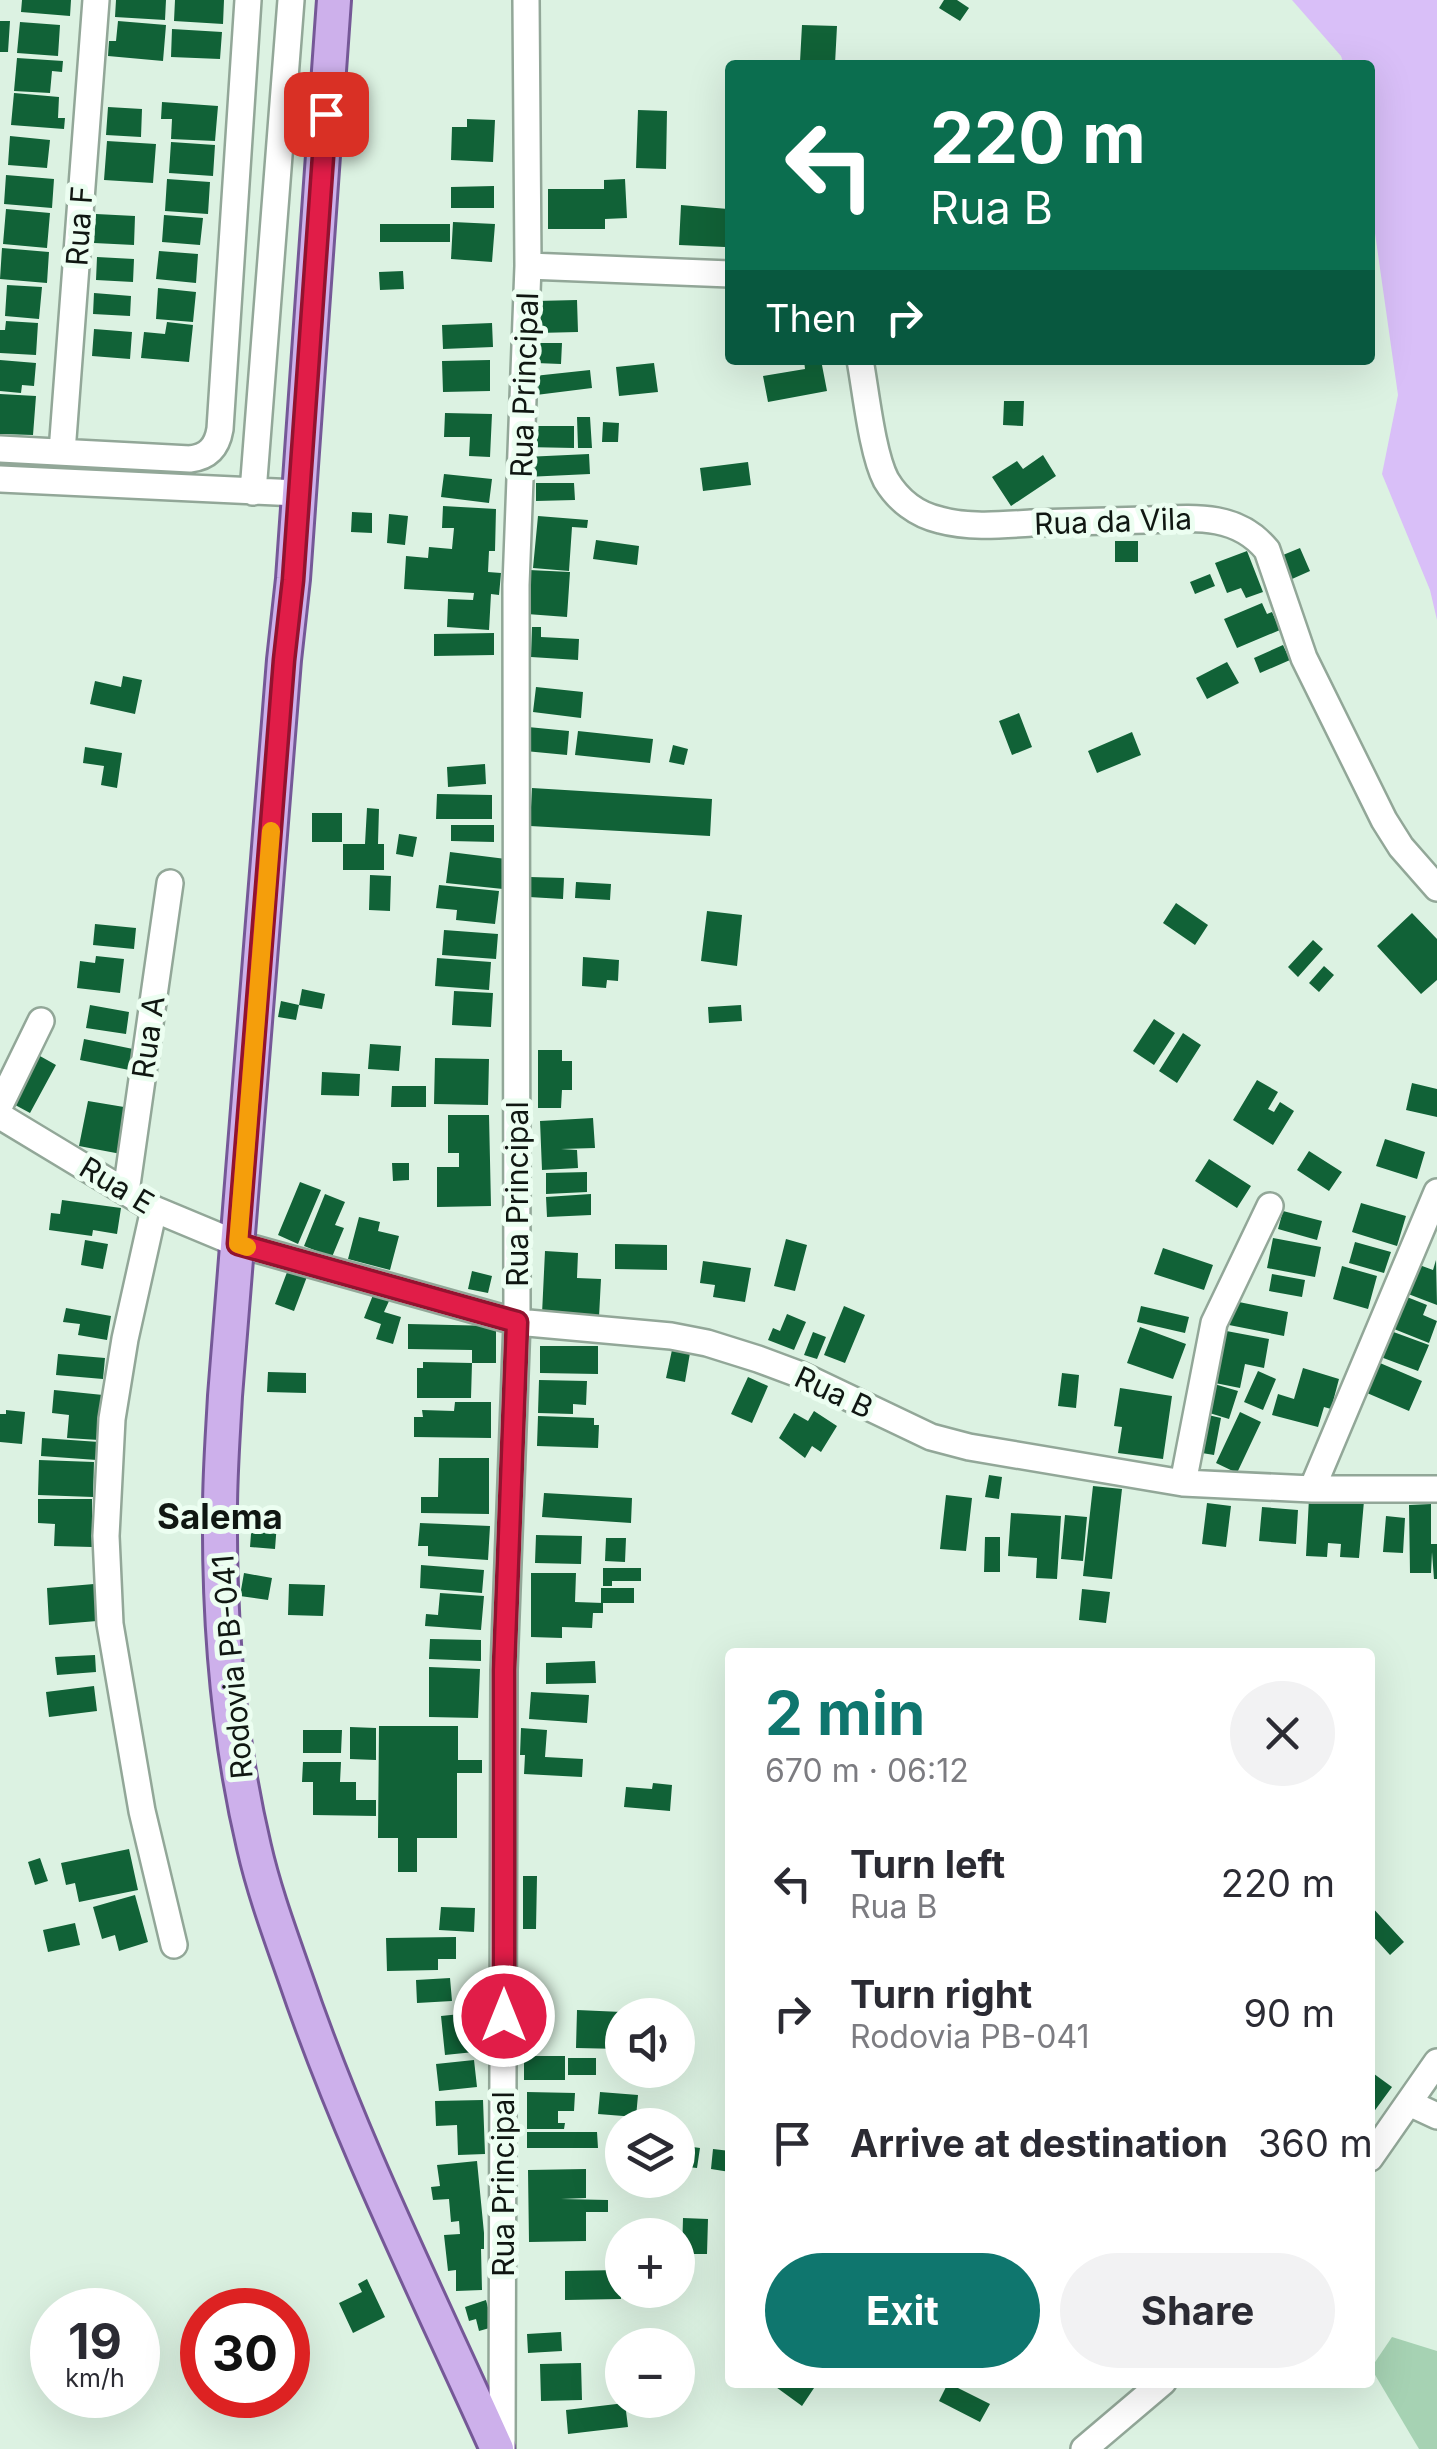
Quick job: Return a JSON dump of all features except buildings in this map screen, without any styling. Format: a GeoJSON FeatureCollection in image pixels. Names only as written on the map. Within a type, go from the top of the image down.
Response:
{"type":"FeatureCollection","features":[{"type":"Feature","properties":{"kind":"main road","name":"Rodovia PB-041"},"geometry":{"type":"LineString","coordinates":[[334,0],[293,580],[225,1396],[220,1508],[222,1604],[229,1705],[254,1850],[304,2006],[344,2110],[499,2449]]}},
{"type":"Feature","properties":{"kind":"street","name":"Rua F"},"geometry":{"type":"LineString","coordinates":[[62,452],[96,0]]}},
{"type":"Feature","properties":{"kind":"street"},"geometry":{"type":"LineString","coordinates":[[0,449],[190,459],[207,454],[218,438],[248,0]]}},
{"type":"Feature","properties":{"kind":"street"},"geometry":{"type":"LineString","coordinates":[[252,492],[291,0]]}},
{"type":"Feature","properties":{"kind":"street","name":"Rua Principal"},"geometry":{"type":"LineString","coordinates":[[499,2449],[504,1670],[517,1322],[516,585],[528,266],[526,0]]}},
{"type":"Feature","properties":{"kind":"street"},"geometry":{"type":"LineString","coordinates":[[528,266],[725,274]]}},
{"type":"Feature","properties":{"kind":"street","name":"Rua da Vila"},"geometry":{"type":"LineString","coordinates":[[861,365],[884,477],[902,499],[924,515],[959,524],[993,525],[1198,518],[1234,524],[1258,539],[1267,550],[1304,658],[1384,820],[1401,848],[1437,888]]}},
{"type":"Feature","properties":{"kind":"street"},"geometry":{"type":"LineString","coordinates":[[0,480],[298,493]]}},
{"type":"Feature","properties":{"kind":"street","name":"Rua A"},"geometry":{"type":"LineString","coordinates":[[126,1192],[170,883]]}},
{"type":"Feature","properties":{"kind":"street"},"geometry":{"type":"LineString","coordinates":[[0,1105],[42,1021]]}},
{"type":"Feature","properties":{"kind":"street","name":"Rua E"},"geometry":{"type":"LineString","coordinates":[[0,1116],[154,1209],[238,1244]]}},
{"type":"Feature","properties":{"kind":"street"},"geometry":{"type":"LineString","coordinates":[[1312,1489],[1437,1192]]}},
{"type":"Feature","properties":{"kind":"street"},"geometry":{"type":"LineString","coordinates":[[1182,1484],[1214,1323],[1270,1206]]}},
{"type":"Feature","properties":{"kind":"street"},"geometry":{"type":"LineString","coordinates":[[154,1209],[124,1339],[112,1418],[106,1536],[110,1624],[142,1811],[174,1945]]}},
{"type":"Feature","properties":{"kind":"street","name":"Rua B"},"geometry":{"type":"LineString","coordinates":[[238,1244],[517,1322],[671,1336],[707,1343],[801,1375],[931,1437],[969,1447],[1182,1484],[1437,1489]]}},
{"type":"Feature","properties":{"kind":"street"},"geometry":{"type":"LineString","coordinates":[[1375,2151],[1437,2062]]}},
{"type":"Feature","properties":{"kind":"street"},"geometry":{"type":"LineString","coordinates":[[1410,2103],[1437,2116]]}},
{"type":"Feature","properties":{"kind":"street"},"geometry":{"type":"LineString","coordinates":[[1084,2449],[1156,2388]]}},
{"type":"Feature","properties":{"kind":"green space"},"geometry":{"type":"Polygon","coordinates":[[[1392,2337],[1437,2351],[1437,2449],[1419,2449],[1375,2375],[1375,2362],[1392,2337]]]}},
{"type":"Feature","properties":{"kind":"shaded area"},"geometry":{"type":"Polygon","coordinates":[[[1292,0],[1437,0],[1437,620],[1430,590],[1382,474],[1398,395],[1375,233],[1375,60],[1342,60],[1292,0]]]}},
{"type":"Feature","properties":{"kind":"slow traffic"},"geometry":{"type":"LineString","coordinates":[[247,1247],[238,1244],[271,831]]}},
{"type":"Feature","properties":{"kind":"district","name":"Salema"},"geometry":{"type":"Point","coordinates":[220,1516]}},
{"type":"Feature","properties":{"kind":"route"},"geometry":{"type":"LineString","coordinates":[[326,114],[293,580],[238,1244],[517,1322],[504,1670],[504,2016]]}}]}
